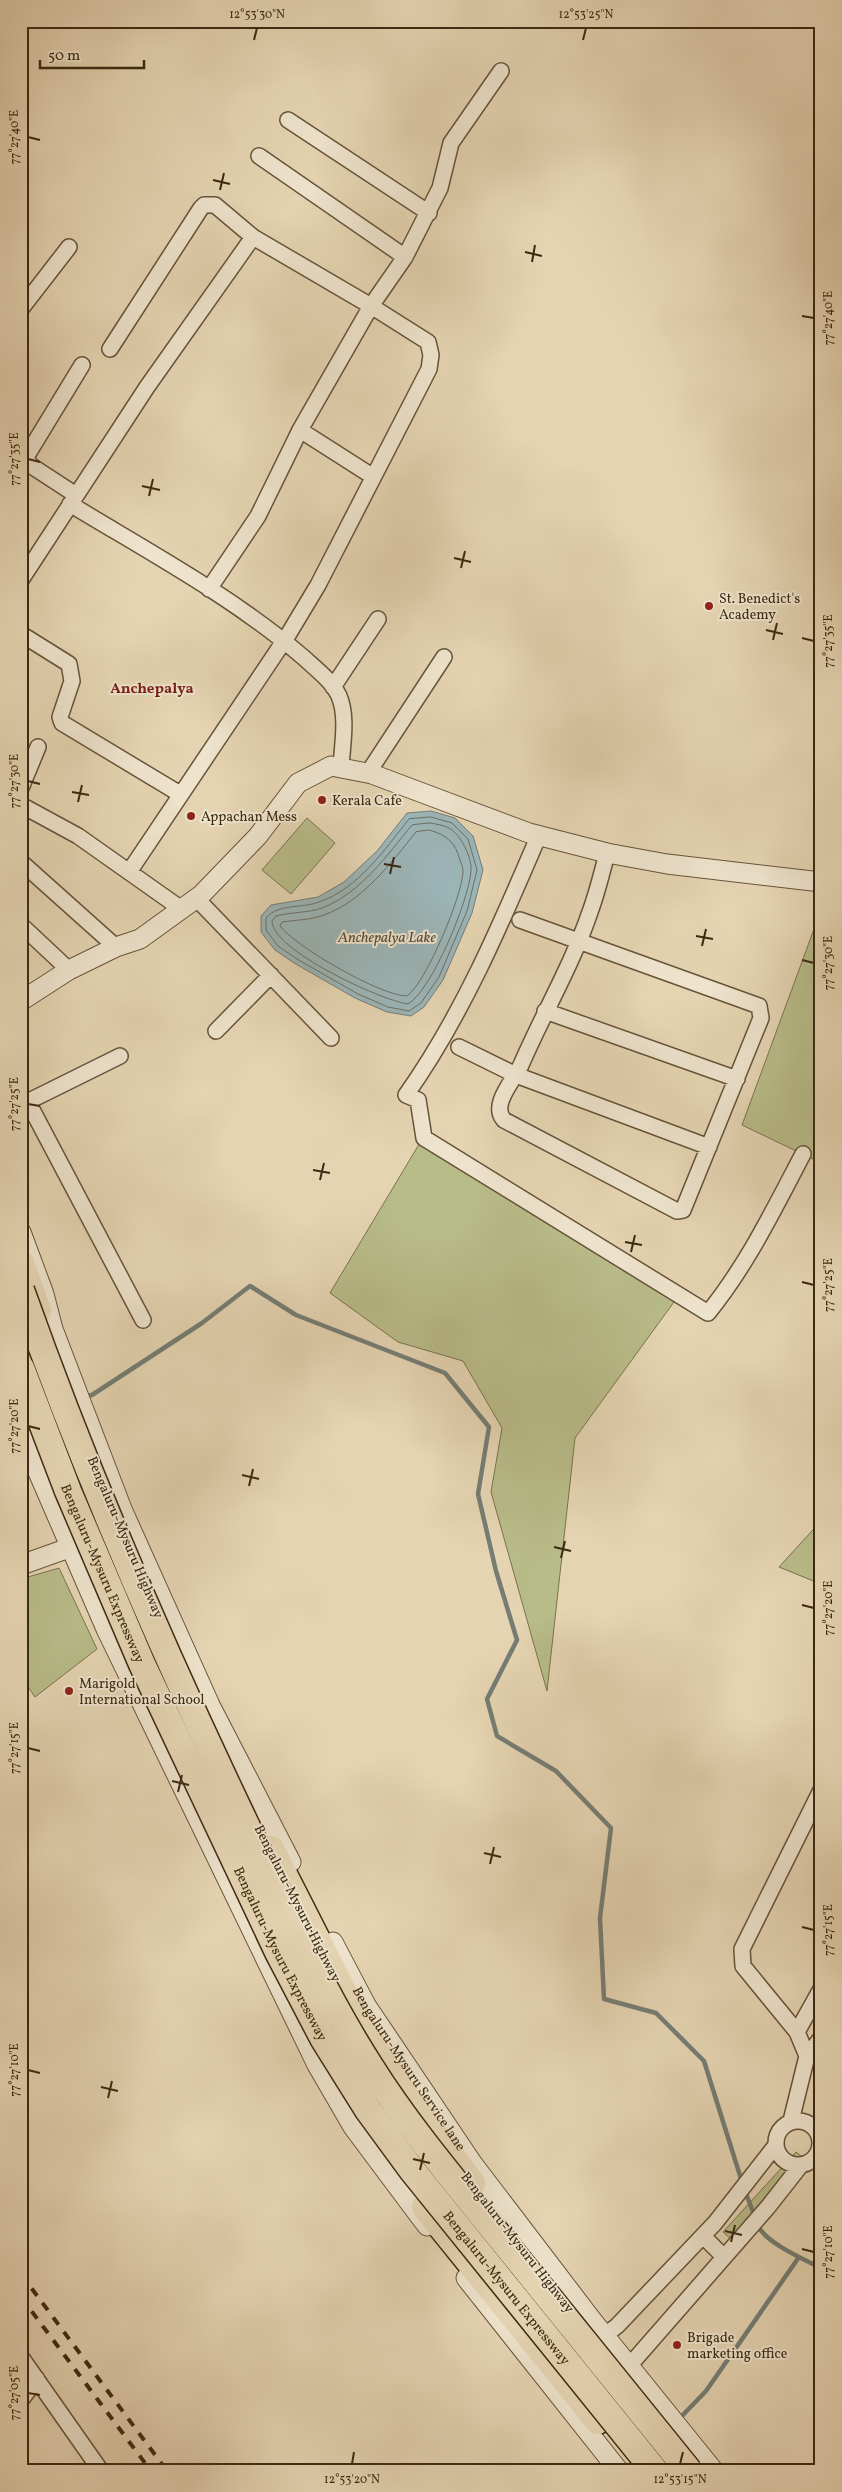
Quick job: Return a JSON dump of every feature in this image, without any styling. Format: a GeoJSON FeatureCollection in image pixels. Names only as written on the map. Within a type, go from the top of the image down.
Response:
{"type":"FeatureCollection","features":[{"type":"Feature","properties":{"kind":"highway","name":"Bengaluru-Mysuru Highway"},"geometry":{"type":"LineString","coordinates":[[21,1263],[93,1450],[164,1626],[238,1784],[359,2022],[399,2086],[462,2171],[596,2341],[702,2471]]}},
{"type":"Feature","properties":{"kind":"highway"},"geometry":{"type":"LineString","coordinates":[[33,1295],[57,1392],[133,1578],[217,1763],[306,1950],[345,2025],[389,2096],[427,2147],[689,2471]]}},
{"type":"Feature","properties":{"kind":"highway","name":"Bengaluru-Mysuru Expressway"},"geometry":{"type":"LineString","coordinates":[[21,1368],[72,1500],[142,1664],[283,1961],[323,2038],[368,2110],[412,2170],[655,2471]]}},
{"type":"Feature","properties":{"kind":"highway","name":"Bengaluru-Mysuru Expressway"},"geometry":{"type":"LineString","coordinates":[[21,1399],[47,1481],[76,1546],[308,2030],[334,2075],[397,2171],[478,2283],[638,2471]]}},
{"type":"Feature","properties":{"kind":"highway"},"geometry":{"type":"LineString","coordinates":[[334,2075],[377,2050]]}},
{"type":"Feature","properties":{"kind":"street"},"geometry":{"type":"LineString","coordinates":[[209,588],[258,516],[300,430],[371,306],[405,257],[429,213],[440,188],[451,143],[501,71]]}},
{"type":"Feature","properties":{"kind":"street"},"geometry":{"type":"LineString","coordinates":[[288,120],[429,213]]}},
{"type":"Feature","properties":{"kind":"street"},"geometry":{"type":"LineString","coordinates":[[259,156],[405,257]]}},
{"type":"Feature","properties":{"kind":"street"},"geometry":{"type":"LineString","coordinates":[[110,349],[204,205],[215,205],[253,237],[371,306],[428,342],[431,355],[429,369],[372,476],[318,585],[284,641],[128,872]]}},
{"type":"Feature","properties":{"kind":"street"},"geometry":{"type":"LineString","coordinates":[[21,580],[146,387],[253,237]]}},
{"type":"Feature","properties":{"kind":"street"},"geometry":{"type":"LineString","coordinates":[[21,309],[68,247]]}},
{"type":"Feature","properties":{"kind":"street"},"geometry":{"type":"LineString","coordinates":[[82,365],[26,457],[30,465],[73,500],[209,588],[284,641],[320,672],[333,687],[342,706],[341,768]]}},
{"type":"Feature","properties":{"kind":"street"},"geometry":{"type":"LineString","coordinates":[[300,430],[372,476]]}},
{"type":"Feature","properties":{"kind":"street"},"geometry":{"type":"LineString","coordinates":[[333,687],[378,618]]}},
{"type":"Feature","properties":{"kind":"street"},"geometry":{"type":"LineString","coordinates":[[21,634],[69,664],[72,681],[60,717],[62,723],[180,794]]}},
{"type":"Feature","properties":{"kind":"street"},"geometry":{"type":"LineString","coordinates":[[368,773],[444,657]]}},
{"type":"Feature","properties":{"kind":"street"},"geometry":{"type":"LineString","coordinates":[[21,788],[38,747]]}},
{"type":"Feature","properties":{"kind":"street"},"geometry":{"type":"LineString","coordinates":[[21,1001],[69,970],[116,947],[140,939],[196,898],[258,836],[298,782],[331,766],[368,773],[539,835],[607,854],[667,864],[821,882]]}},
{"type":"Feature","properties":{"kind":"street"},"geometry":{"type":"LineString","coordinates":[[21,805],[78,836],[180,908]]}},
{"type":"Feature","properties":{"kind":"street"},"geometry":{"type":"LineString","coordinates":[[539,835],[504,918],[444,1035],[406,1095],[418,1100],[424,1138],[708,1313],[721,1297],[759,1239],[803,1154]]}},
{"type":"Feature","properties":{"kind":"street"},"geometry":{"type":"LineString","coordinates":[[520,920],[578,942],[759,1006],[761,1018],[685,1208],[677,1211],[504,1120],[500,1111],[500,1102],[516,1075],[578,942],[591,911],[607,854]]}},
{"type":"Feature","properties":{"kind":"street"},"geometry":{"type":"LineString","coordinates":[[21,862],[116,947]]}},
{"type":"Feature","properties":{"kind":"street"},"geometry":{"type":"LineString","coordinates":[[196,898],[331,1038]]}},
{"type":"Feature","properties":{"kind":"street"},"geometry":{"type":"LineString","coordinates":[[21,926],[69,970]]}},
{"type":"Feature","properties":{"kind":"street"},"geometry":{"type":"LineString","coordinates":[[216,1032],[271,975]]}},
{"type":"Feature","properties":{"kind":"street"},"geometry":{"type":"LineString","coordinates":[[545,1011],[737,1080]]}},
{"type":"Feature","properties":{"kind":"street"},"geometry":{"type":"LineString","coordinates":[[459,1047],[516,1075],[709,1147]]}},
{"type":"Feature","properties":{"kind":"street"},"geometry":{"type":"LineString","coordinates":[[120,1056],[25,1103],[143,1320]]}},
{"type":"Feature","properties":{"kind":"street"},"geometry":{"type":"LineString","coordinates":[[21,1232],[33,1295]]}},
{"type":"Feature","properties":{"kind":"street","name":"Bengaluru-Mysuru Expressway"},"geometry":{"type":"LineString","coordinates":[[21,1433],[47,1481]]}},
{"type":"Feature","properties":{"kind":"street","name":"Bengaluru-Mysuru Service lane"},"geometry":{"type":"LineString","coordinates":[[93,1450],[122,1509],[210,1705],[366,2006],[473,2164],[605,2335],[714,2471]]}},
{"type":"Feature","properties":{"kind":"street"},"geometry":{"type":"LineString","coordinates":[[21,1565],[76,1546]]}},
{"type":"Feature","properties":{"kind":"street","name":"Bengaluru-Mysuru Expressway"},"geometry":{"type":"LineString","coordinates":[[76,1546],[160,1745],[317,2065],[353,2126],[478,2283],[619,2471]]}},
{"type":"Feature","properties":{"kind":"street"},"geometry":{"type":"LineString","coordinates":[[807,2056],[796,2032],[744,1966],[742,1949],[821,1790]]}},
{"type":"Feature","properties":{"kind":"street"},"geometry":{"type":"LineString","coordinates":[[796,2032],[821,1989]]}},
{"type":"Feature","properties":{"kind":"street"},"geometry":{"type":"LineString","coordinates":[[605,2335],[617,2326],[715,2223],[749,2182],[776,2145],[779,2130],[791,2121],[807,2056],[821,2038]]}},
{"type":"Feature","properties":{"kind":"street"},"geometry":{"type":"LineString","coordinates":[[776,2145],[782,2158],[794,2165],[801,2165],[814,2159],[820,2153],[817,2131],[806,2122],[791,2121]]}},
{"type":"Feature","properties":{"kind":"street"},"geometry":{"type":"LineString","coordinates":[[630,2365],[768,2207],[801,2165]]}},
{"type":"Feature","properties":{"kind":"street"},"geometry":{"type":"LineString","coordinates":[[703,2236],[724,2257]]}},
{"type":"Feature","properties":{"kind":"street"},"geometry":{"type":"LineString","coordinates":[[21,2357],[101,2471]]}},
{"type":"Feature","properties":{"kind":"street"},"geometry":{"type":"LineString","coordinates":[[21,2400],[37,2379]]}},
{"type":"Feature","properties":{"kind":"green space"},"geometry":{"type":"Polygon","coordinates":[[[307,818],[335,843],[291,894],[262,870],[307,818]]]}},
{"type":"Feature","properties":{"kind":"green space"},"geometry":{"type":"Polygon","coordinates":[[[821,910],[821,1163],[742,1125],[821,910]]]}},
{"type":"Feature","properties":{"kind":"green space"},"geometry":{"type":"Polygon","coordinates":[[[421,1141],[682,1291],[575,1438],[547,1691],[491,1492],[502,1428],[463,1361],[398,1342],[330,1293],[421,1141]]]}},
{"type":"Feature","properties":{"kind":"green space"},"geometry":{"type":"Polygon","coordinates":[[[821,1521],[821,1584],[779,1567],[821,1521]]]}},
{"type":"Feature","properties":{"kind":"green space"},"geometry":{"type":"Polygon","coordinates":[[[59,1568],[97,1649],[35,1697],[21,1677],[21,1579],[59,1568]]]}},
{"type":"Feature","properties":{"kind":"green space"},"geometry":{"type":"Polygon","coordinates":[[[796,2152],[804,2158],[731,2239],[723,2232],[796,2152]]]}},
{"type":"Feature","properties":{"kind":"water","name":"Anchepalya Lake"},"geometry":{"type":"Polygon","coordinates":[[[431,811],[455,818],[473,836],[483,870],[472,913],[443,980],[424,1007],[411,1016],[387,1012],[355,998],[275,950],[261,932],[261,916],[271,905],[318,897],[344,882],[377,851],[407,813],[431,811]]]}},
{"type":"Feature","properties":{"kind":"waterway"},"geometry":{"type":"LineString","coordinates":[[85,1396],[92,1395],[202,1323],[250,1286],[296,1315],[445,1373],[489,1427],[478,1494],[496,1571],[517,1640],[487,1699],[497,1736],[556,1771],[611,1828],[600,1918],[604,1999],[656,2013],[704,2061],[742,2182]]}},
{"type":"Feature","properties":{"kind":"waterway"},"geometry":{"type":"LineString","coordinates":[[745,2191],[755,2217]]}},
{"type":"Feature","properties":{"kind":"waterway"},"geometry":{"type":"LineString","coordinates":[[757,2224],[767,2237],[795,2255],[821,2268]]}},
{"type":"Feature","properties":{"kind":"waterway"},"geometry":{"type":"LineString","coordinates":[[680,2418],[706,2391],[799,2257]]}},
{"type":"Feature","properties":{"kind":"railway"},"geometry":{"type":"LineString","coordinates":[[21,2274],[167,2471]]}},
{"type":"Feature","properties":{"kind":"railway"},"geometry":{"type":"LineString","coordinates":[[21,2297],[151,2471]]}},
{"type":"Feature","properties":{"kind":"place","name":"St. Benedict's Academy"},"geometry":{"type":"Point","coordinates":[709,606]}},
{"type":"Feature","properties":{"kind":"place","name":"Kerala Cafe"},"geometry":{"type":"Point","coordinates":[322,800]}},
{"type":"Feature","properties":{"kind":"place","name":"Appachan Mess"},"geometry":{"type":"Point","coordinates":[191,816]}},
{"type":"Feature","properties":{"kind":"place","name":"Marigold International School"},"geometry":{"type":"Point","coordinates":[69,1691]}},
{"type":"Feature","properties":{"kind":"place","name":"Brigade marketing office"},"geometry":{"type":"Point","coordinates":[677,2345]}},
{"type":"Feature","properties":{"kind":"district","name":"Anchepalya"},"geometry":{"type":"Point","coordinates":[152,688]}}]}
